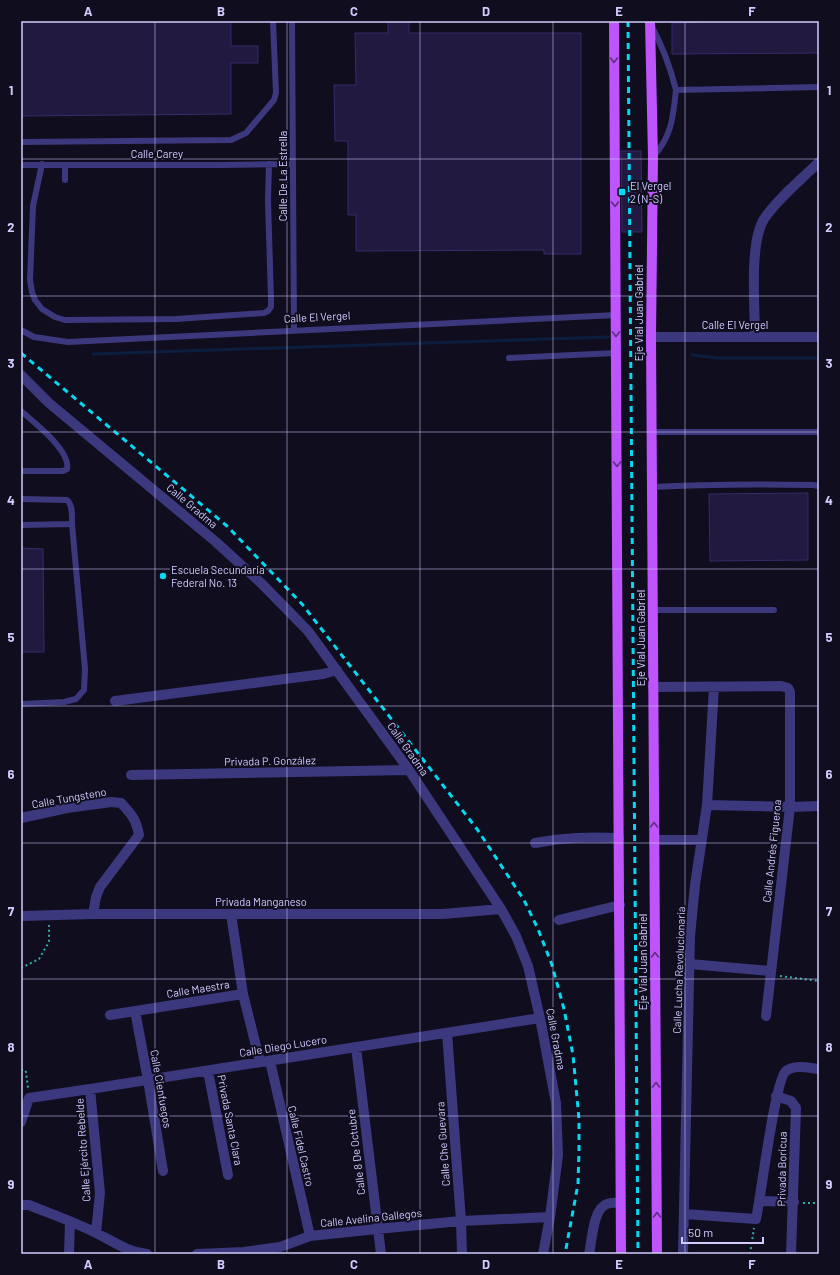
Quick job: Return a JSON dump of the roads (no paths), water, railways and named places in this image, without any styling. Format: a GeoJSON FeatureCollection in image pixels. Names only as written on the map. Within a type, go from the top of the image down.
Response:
{"type":"FeatureCollection","features":[{"type":"Feature","properties":{"kind":"main road","name":"Eje Vial Juan Gabriel"},"geometry":{"type":"LineString","coordinates":[[614,21],[621,1254]]}},
{"type":"Feature","properties":{"kind":"main road","name":"Eje Vial Juan Gabriel"},"geometry":{"type":"LineString","coordinates":[[650,22],[653,157],[651,432],[657,1254]]}},
{"type":"Feature","properties":{"kind":"street"},"geometry":{"type":"LineString","coordinates":[[755,337],[755,244],[763,221],[775,205],[819,162]]}},
{"type":"Feature","properties":{"kind":"street","name":"Calle El Vergel"},"geometry":{"type":"LineString","coordinates":[[651,338],[819,337]]}},
{"type":"Feature","properties":{"kind":"street","name":"Calle Gradma"},"geometry":{"type":"LineString","coordinates":[[21,375],[49,403],[216,542],[262,584],[308,630],[409,770],[501,909],[516,936],[528,966],[540,1018],[556,1102],[558,1155],[550,1217],[543,1254]]}},
{"type":"Feature","properties":{"kind":"street"},"geometry":{"type":"LineString","coordinates":[[115,701],[323,674],[336,670]]}},
{"type":"Feature","properties":{"kind":"street","name":"Calle Andrés Figueroa"},"geometry":{"type":"LineString","coordinates":[[714,687],[781,686],[788,688],[791,697],[790,807],[766,1016]]}},
{"type":"Feature","properties":{"kind":"street"},"geometry":{"type":"LineString","coordinates":[[653,687],[714,687]]}},
{"type":"Feature","properties":{"kind":"street","name":"Calle Lucha Revolucionaria"},"geometry":{"type":"LineString","coordinates":[[683,1254],[690,936],[695,886],[707,805],[714,687]]}},
{"type":"Feature","properties":{"kind":"street","name":"Privada P. González"},"geometry":{"type":"LineString","coordinates":[[131,775],[409,770]]}},
{"type":"Feature","properties":{"kind":"street","name":"Calle Tungsteno"},"geometry":{"type":"LineString","coordinates":[[21,818],[67,808],[111,802],[121,803],[137,823],[139,835],[100,887],[96,897],[93,914]]}},
{"type":"Feature","properties":{"kind":"street"},"geometry":{"type":"LineString","coordinates":[[707,805],[790,807],[819,806]]}},
{"type":"Feature","properties":{"kind":"street"},"geometry":{"type":"LineString","coordinates":[[535,844],[555,839],[580,837],[619,838]]}},
{"type":"Feature","properties":{"kind":"street"},"geometry":{"type":"LineString","coordinates":[[654,840],[702,840]]}},
{"type":"Feature","properties":{"kind":"street"},"geometry":{"type":"LineString","coordinates":[[559,920],[620,905]]}},
{"type":"Feature","properties":{"kind":"street","name":"Privada Manganeso"},"geometry":{"type":"LineString","coordinates":[[21,916],[93,914],[443,914],[501,909]]}},
{"type":"Feature","properties":{"kind":"street"},"geometry":{"type":"LineString","coordinates":[[231,914],[243,994]]}},
{"type":"Feature","properties":{"kind":"street"},"geometry":{"type":"LineString","coordinates":[[690,964],[770,971]]}},
{"type":"Feature","properties":{"kind":"street","name":"Calle Maestra"},"geometry":{"type":"LineString","coordinates":[[110,1014],[243,994],[265,1061]]}},
{"type":"Feature","properties":{"kind":"street","name":"Calle Cienfuegos"},"geometry":{"type":"LineString","coordinates":[[135,1011],[163,1171]]}},
{"type":"Feature","properties":{"kind":"street","name":"Calle Diego Lucero"},"geometry":{"type":"LineString","coordinates":[[21,1122],[29,1098],[540,1018]]}},
{"type":"Feature","properties":{"kind":"street","name":"Calle Che Guevara"},"geometry":{"type":"LineString","coordinates":[[447,1032],[461,1221],[462,1254]]}},
{"type":"Feature","properties":{"kind":"street","name":"Calle 8 De Octubre"},"geometry":{"type":"LineString","coordinates":[[356,1047],[381,1254]]}},
{"type":"Feature","properties":{"kind":"street","name":"Calle Fidel Castro"},"geometry":{"type":"LineString","coordinates":[[265,1061],[310,1236]]}},
{"type":"Feature","properties":{"kind":"street"},"geometry":{"type":"LineString","coordinates":[[684,1214],[756,1219],[776,1096],[784,1072],[790,1068],[800,1067],[819,1069]]}},
{"type":"Feature","properties":{"kind":"street","name":"Privada Santa Clara"},"geometry":{"type":"LineString","coordinates":[[208,1071],[228,1175]]}},
{"type":"Feature","properties":{"kind":"street","name":"Calle Ejército Rebelde"},"geometry":{"type":"LineString","coordinates":[[90,1089],[100,1193],[96,1233]]}},
{"type":"Feature","properties":{"kind":"street","name":"Privada Boricua"},"geometry":{"type":"LineString","coordinates":[[776,1096],[791,1101],[796,1108],[794,1202],[791,1254]]}},
{"type":"Feature","properties":{"kind":"street"},"geometry":{"type":"LineString","coordinates":[[760,1201],[794,1202]]}},
{"type":"Feature","properties":{"kind":"street"},"geometry":{"type":"LineString","coordinates":[[589,1254],[596,1216],[600,1208],[607,1204],[620,1203]]}},
{"type":"Feature","properties":{"kind":"street"},"geometry":{"type":"LineString","coordinates":[[21,1205],[29,1205],[96,1233],[121,1251],[147,1254]]}},
{"type":"Feature","properties":{"kind":"street","name":"Calle Avelina Gallegos"},"geometry":{"type":"LineString","coordinates":[[197,1254],[244,1253],[280,1247],[310,1236],[461,1221],[550,1217]]}},
{"type":"Feature","properties":{"kind":"street"},"geometry":{"type":"LineString","coordinates":[[69,1254],[70,1222]]}},
{"type":"Feature","properties":{"kind":"lane"},"geometry":{"type":"LineString","coordinates":[[21,142],[231,140],[246,133],[274,100],[276,93],[273,21]]}},
{"type":"Feature","properties":{"kind":"lane","name":"Calle De La Estrella"},"geometry":{"type":"LineString","coordinates":[[292,21],[294,330]]}},
{"type":"Feature","properties":{"kind":"lane"},"geometry":{"type":"LineString","coordinates":[[650,22],[661,42],[668,60],[676,90],[674,113],[668,136],[653,157]]}},
{"type":"Feature","properties":{"kind":"lane"},"geometry":{"type":"LineString","coordinates":[[676,90],[819,87]]}},
{"type":"Feature","properties":{"kind":"lane"},"geometry":{"type":"LineString","coordinates":[[42,164],[31,223],[30,280],[32,292],[42,309],[55,317],[65,320],[176,319],[247,315],[264,313],[268,311],[271,307],[268,200],[269,164]]}},
{"type":"Feature","properties":{"kind":"lane"},"geometry":{"type":"LineString","coordinates":[[64,180],[65,164]]}},
{"type":"Feature","properties":{"kind":"lane","name":"Calle Carey"},"geometry":{"type":"LineString","coordinates":[[21,165],[293,164]]}},
{"type":"Feature","properties":{"kind":"lane","name":"Calle El Vergel"},"geometry":{"type":"LineString","coordinates":[[21,330],[34,337],[68,342],[616,315]]}},
{"type":"Feature","properties":{"kind":"lane"},"geometry":{"type":"LineString","coordinates":[[509,358],[616,353]]}},
{"type":"Feature","properties":{"kind":"lane"},"geometry":{"type":"LineString","coordinates":[[21,411],[60,449],[66,457],[68,465],[67,469],[64,471],[21,471]]}},
{"type":"Feature","properties":{"kind":"lane"},"geometry":{"type":"LineString","coordinates":[[651,432],[819,432]]}},
{"type":"Feature","properties":{"kind":"lane"},"geometry":{"type":"LineString","coordinates":[[652,487],[748,484],[819,486]]}},
{"type":"Feature","properties":{"kind":"lane"},"geometry":{"type":"LineString","coordinates":[[21,499],[62,499],[70,502],[85,669],[84,690],[76,699],[64,702],[21,704]]}},
{"type":"Feature","properties":{"kind":"lane"},"geometry":{"type":"LineString","coordinates":[[21,525],[72,524]]}},
{"type":"Feature","properties":{"kind":"lane"},"geometry":{"type":"LineString","coordinates":[[652,610],[774,610]]}},
{"type":"Feature","properties":{"kind":"waterway"},"geometry":{"type":"LineString","coordinates":[[93,354],[608,337]]}},
{"type":"Feature","properties":{"kind":"waterway"},"geometry":{"type":"LineString","coordinates":[[692,355],[718,358],[819,358]]}},
{"type":"Feature","properties":{"kind":"railway"},"geometry":{"type":"LineString","coordinates":[[628,21],[638,1254]]}},
{"type":"Feature","properties":{"kind":"railway"},"geometry":{"type":"LineString","coordinates":[[21,353],[227,526],[302,604],[477,829],[524,900],[538,929],[552,965],[564,1009],[573,1055],[579,1119],[578,1184],[565,1254]]}},
{"type":"Feature","properties":{"kind":"place","name":"El Vergel 2 (N-S)"},"geometry":{"type":"Point","coordinates":[622,192]}},
{"type":"Feature","properties":{"kind":"place","name":"Escuela Secundaria Federal No. 13"},"geometry":{"type":"Point","coordinates":[163,576]}}]}
